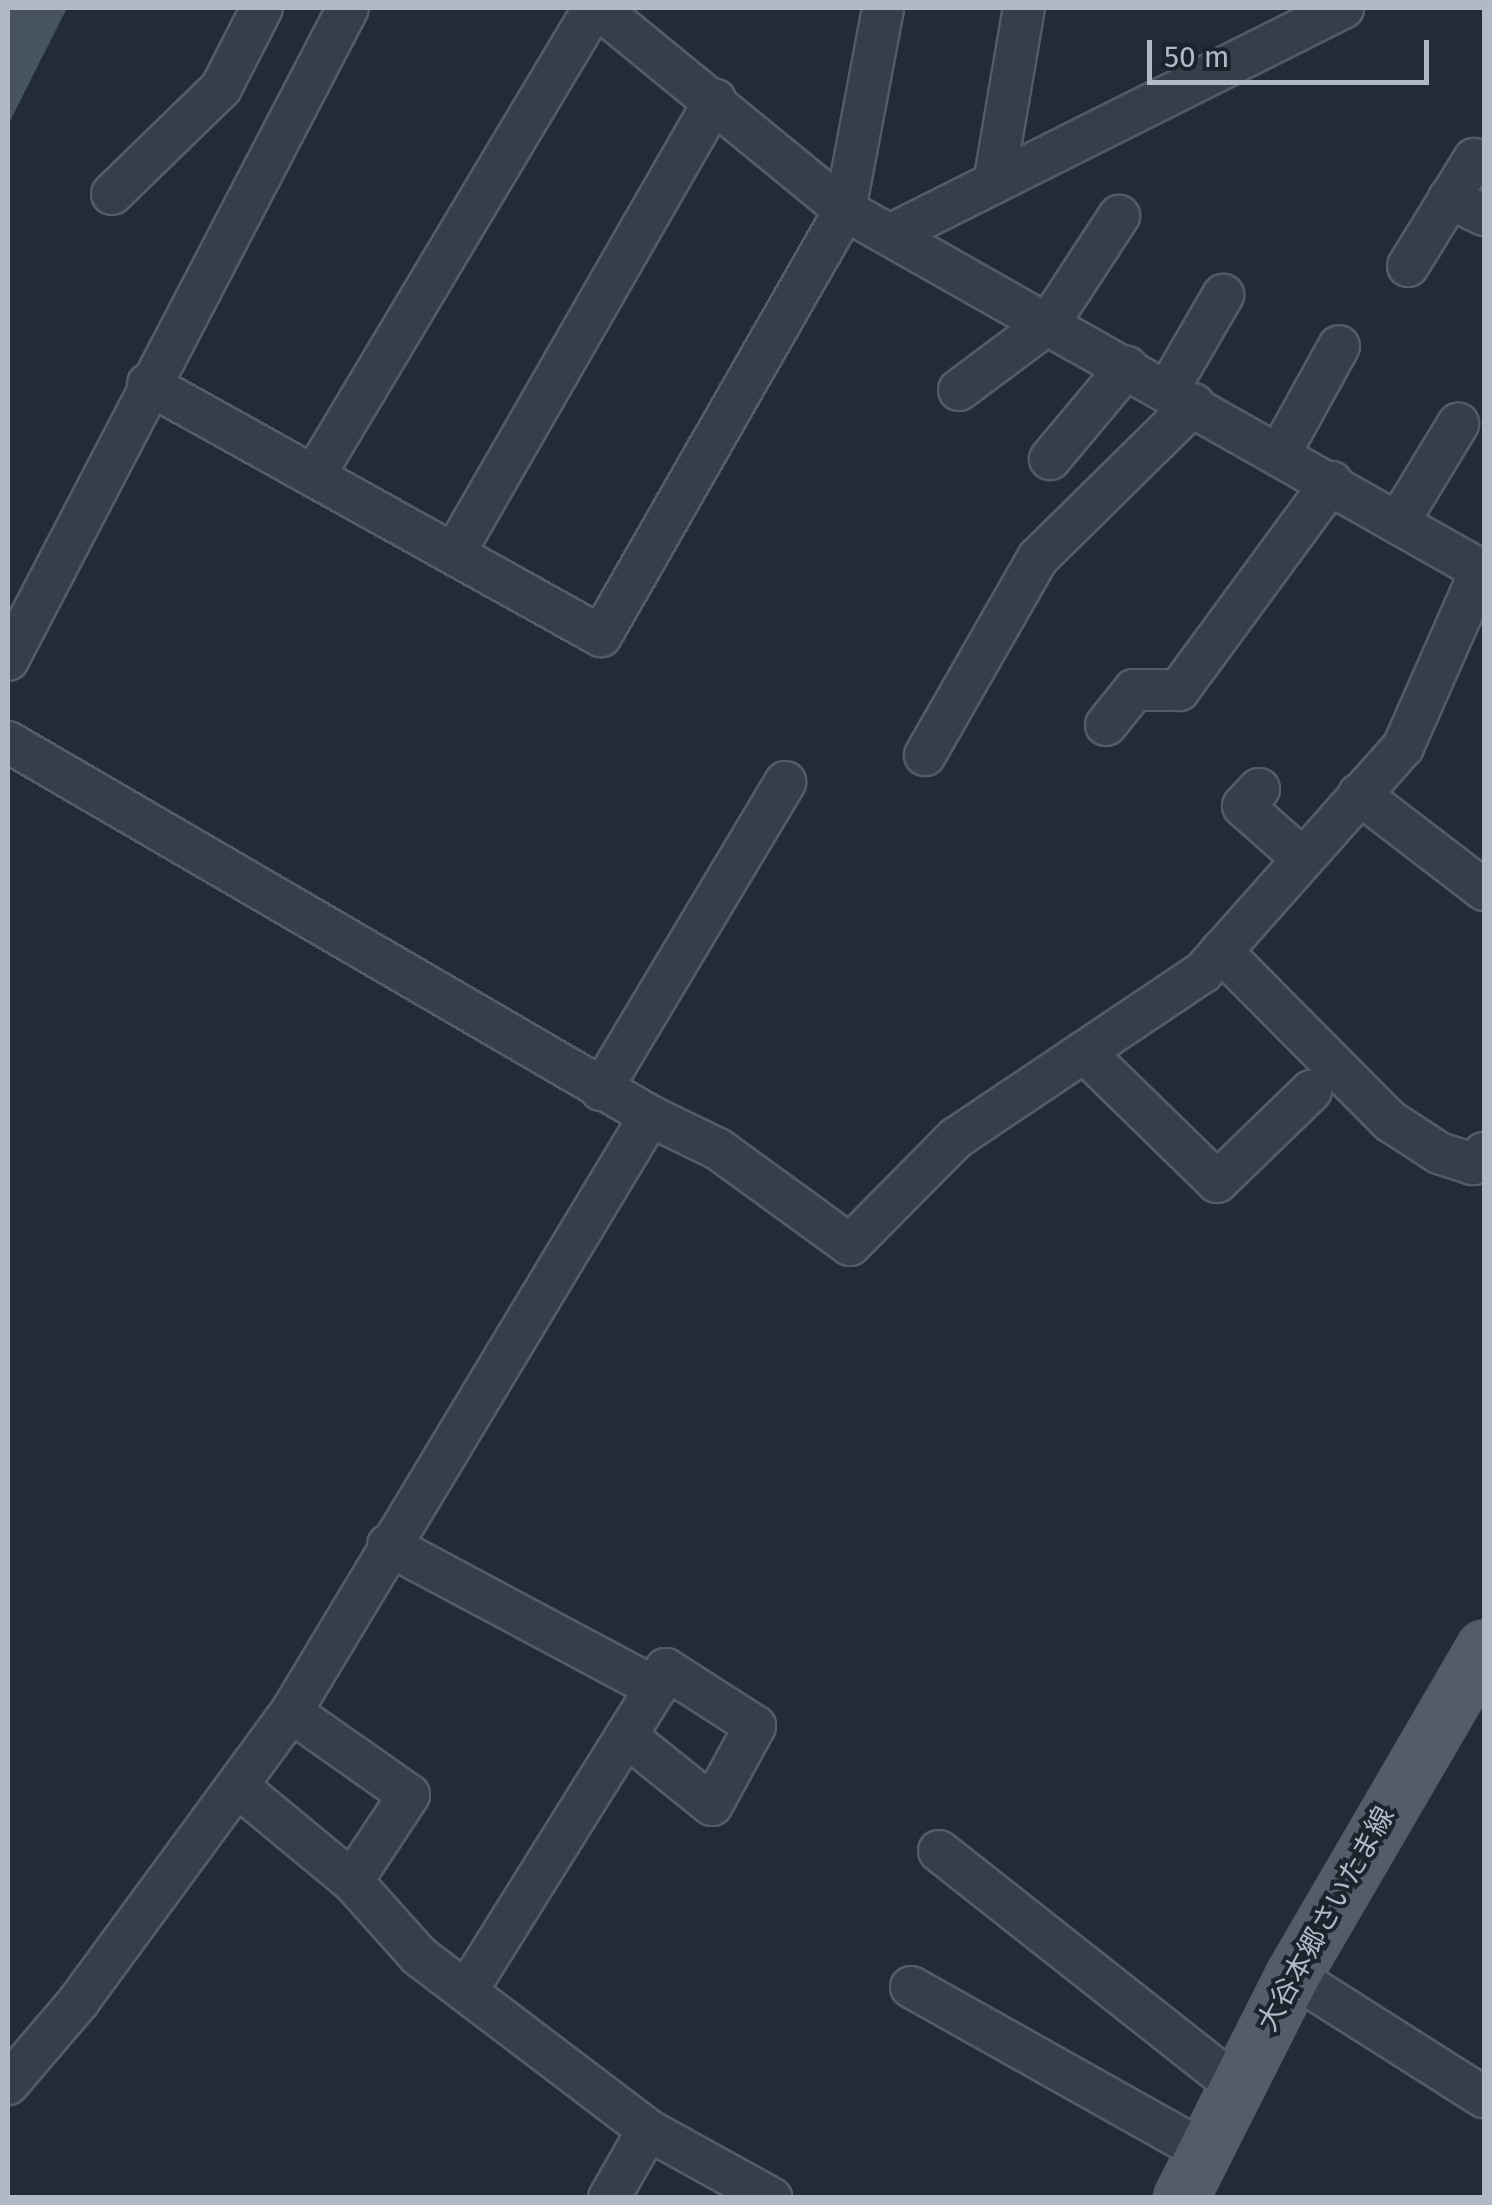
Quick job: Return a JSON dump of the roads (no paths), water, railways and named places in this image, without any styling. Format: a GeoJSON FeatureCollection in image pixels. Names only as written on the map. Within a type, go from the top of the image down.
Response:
{"type":"FeatureCollection","features":[{"type":"Feature","properties":{"kind":"main road","name":"大谷本郷さいたま線"},"geometry":{"type":"LineString","coordinates":[[1181,2198],[1293,1976],[1484,1648]]}},
{"type":"Feature","properties":{"kind":"street"},"geometry":{"type":"LineString","coordinates":[[112,194],[221,88],[262,8]]}},
{"type":"Feature","properties":{"kind":"street"},"geometry":{"type":"LineString","coordinates":[[8,660],[148,384],[348,8]]}},
{"type":"Feature","properties":{"kind":"street"},"geometry":{"type":"LineString","coordinates":[[8,742],[601,1090],[718,1149],[850,1244],[956,1138],[1203,972],[1403,746],[1483,571],[1280,452],[845,210],[715,100],[596,8],[314,476]]}},
{"type":"Feature","properties":{"kind":"street"},"geometry":{"type":"LineString","coordinates":[[148,384],[601,636],[845,210],[883,8]]}},
{"type":"Feature","properties":{"kind":"street"},"geometry":{"type":"LineString","coordinates":[[994,183],[1024,8]]}},
{"type":"Feature","properties":{"kind":"street"},"geometry":{"type":"LineString","coordinates":[[890,235],[1344,8]]}},
{"type":"Feature","properties":{"kind":"street"},"geometry":{"type":"LineString","coordinates":[[454,554],[715,100]]}},
{"type":"Feature","properties":{"kind":"street"},"geometry":{"type":"LineString","coordinates":[[1408,266],[1467,207],[1474,159]]}},
{"type":"Feature","properties":{"kind":"street"},"geometry":{"type":"LineString","coordinates":[[959,390],[1049,324],[1119,216]]}},
{"type":"Feature","properties":{"kind":"street"},"geometry":{"type":"LineString","coordinates":[[926,755],[1038,558],[1181,397],[1223,295]]}},
{"type":"Feature","properties":{"kind":"street"},"geometry":{"type":"LineString","coordinates":[[1280,452],[1339,346]]}},
{"type":"Feature","properties":{"kind":"street"},"geometry":{"type":"LineString","coordinates":[[1050,458],[1127,367]]}},
{"type":"Feature","properties":{"kind":"street"},"geometry":{"type":"LineString","coordinates":[[1399,521],[1458,424]]}},
{"type":"Feature","properties":{"kind":"street"},"geometry":{"type":"LineString","coordinates":[[1106,725],[1134,690],[1179,690],[1332,482]]}},
{"type":"Feature","properties":{"kind":"street"},"geometry":{"type":"LineString","coordinates":[[601,1090],[785,782]]}},
{"type":"Feature","properties":{"kind":"street"},"geometry":{"type":"LineString","coordinates":[[1259,789],[1243,806],[1302,858]]}},
{"type":"Feature","properties":{"kind":"street"},"geometry":{"type":"LineString","coordinates":[[1359,794],[1484,890]]}},
{"type":"Feature","properties":{"kind":"street"},"geometry":{"type":"LineString","coordinates":[[1220,951],[1390,1121],[1439,1154],[1473,1164],[1484,1153]]}},
{"type":"Feature","properties":{"kind":"street"},"geometry":{"type":"LineString","coordinates":[[1084,1052],[1217,1182],[1310,1091]]}},
{"type":"Feature","properties":{"kind":"street"},"geometry":{"type":"LineString","coordinates":[[8,2084],[79,2002],[291,1712],[650,1116]]}},
{"type":"Feature","properties":{"kind":"street"},"geometry":{"type":"LineString","coordinates":[[388,1546],[656,1688]]}},
{"type":"Feature","properties":{"kind":"street"},"geometry":{"type":"LineString","coordinates":[[468,1989],[666,1669],[755,1726],[712,1805],[626,1736]]}},
{"type":"Feature","properties":{"kind":"street"},"geometry":{"type":"LineString","coordinates":[[291,1712],[409,1796],[352,1881]]}},
{"type":"Feature","properties":{"kind":"street"},"geometry":{"type":"LineString","coordinates":[[237,1786],[352,1881],[419,1956],[468,1989],[648,2130],[771,2198]]}},
{"type":"Feature","properties":{"kind":"street"},"geometry":{"type":"LineString","coordinates":[[939,1851],[1238,2086]]}},
{"type":"Feature","properties":{"kind":"street"},"geometry":{"type":"LineString","coordinates":[[1293,1976],[1484,2097]]}},
{"type":"Feature","properties":{"kind":"street"},"geometry":{"type":"LineString","coordinates":[[910,1987],[1204,2152]]}},
{"type":"Feature","properties":{"kind":"street"},"geometry":{"type":"LineString","coordinates":[[609,2198],[648,2130]]}}]}
